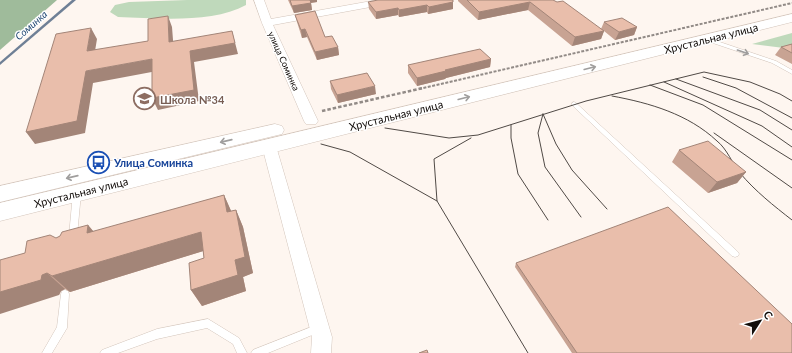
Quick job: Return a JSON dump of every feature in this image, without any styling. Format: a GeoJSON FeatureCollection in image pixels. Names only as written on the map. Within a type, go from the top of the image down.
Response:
{"type":"FeatureCollection","features":[{"type":"Feature","properties":{"kind":"main road","name":"Хрустальная улица"},"geometry":{"type":"LineString","coordinates":[[0,212],[77,193],[267,139],[312,123],[792,8]]}},
{"type":"Feature","properties":{"kind":"main road","name":"Хрустальная улица"},"geometry":{"type":"LineString","coordinates":[[312,123],[706,39],[792,18]]}},
{"type":"Feature","properties":{"kind":"main road","name":"Хрустальная улица"},"geometry":{"type":"LineString","coordinates":[[0,194],[267,139]]}},
{"type":"Feature","properties":{"kind":"street","name":"улица Соминка"},"geometry":{"type":"LineString","coordinates":[[259,0],[267,23],[312,123]]}},
{"type":"Feature","properties":{"kind":"street"},"geometry":{"type":"LineString","coordinates":[[267,23],[392,0]]}},
{"type":"Feature","properties":{"kind":"street"},"geometry":{"type":"LineString","coordinates":[[267,139],[322,337],[321,353]]}},
{"type":"Feature","properties":{"kind":"lane"},"geometry":{"type":"LineString","coordinates":[[706,39],[774,62],[792,72]]}},
{"type":"Feature","properties":{"kind":"lane"},"geometry":{"type":"LineString","coordinates":[[574,104],[735,254]]}},
{"type":"Feature","properties":{"kind":"lane"},"geometry":{"type":"LineString","coordinates":[[72,244],[77,193]]}},
{"type":"Feature","properties":{"kind":"lane"},"geometry":{"type":"LineString","coordinates":[[47,353],[62,328],[65,294]]}},
{"type":"Feature","properties":{"kind":"lane"},"geometry":{"type":"LineString","coordinates":[[105,353],[157,334],[208,323],[236,341],[242,353]]}},
{"type":"Feature","properties":{"kind":"lane"},"geometry":{"type":"LineString","coordinates":[[256,353],[319,328]]}},
{"type":"Feature","properties":{"kind":"path"},"geometry":{"type":"LineString","coordinates":[[312,123],[792,3]]}},
{"type":"Feature","properties":{"kind":"green space"},"geometry":{"type":"Polygon","coordinates":[[[0,0],[57,0],[0,50],[0,0]]]}},
{"type":"Feature","properties":{"kind":"green space"},"geometry":{"type":"Polygon","coordinates":[[[246,0],[246,5],[217,15],[166,19],[118,17],[110,12],[115,5],[129,2],[246,0]]]}},
{"type":"Feature","properties":{"kind":"green space"},"geometry":{"type":"Polygon","coordinates":[[[792,33],[792,49],[752,44],[792,33]]]}},
{"type":"Feature","properties":{"kind":"building"},"geometry":{"type":"Polygon","coordinates":[[[290,0],[310,0],[311,3],[292,6],[290,0]]]}},
{"type":"Feature","properties":{"kind":"building"},"geometry":{"type":"Polygon","coordinates":[[[378,0],[453,0],[453,2],[429,7],[427,5],[376,12],[368,2],[378,0]]]}},
{"type":"Feature","properties":{"kind":"building"},"geometry":{"type":"Polygon","coordinates":[[[467,0],[563,1],[604,31],[575,37],[530,2],[479,12],[467,0]]]}},
{"type":"Feature","properties":{"kind":"building"},"geometry":{"type":"Polygon","coordinates":[[[315,11],[325,37],[332,36],[338,47],[315,52],[305,29],[301,30],[295,15],[315,11]]]}},
{"type":"Feature","properties":{"kind":"building"},"geometry":{"type":"Polygon","coordinates":[[[168,16],[169,42],[232,31],[235,43],[190,51],[194,90],[152,98],[152,59],[86,71],[77,121],[26,132],[56,34],[91,28],[87,51],[148,41],[148,19],[168,16]]]}},
{"type":"Feature","properties":{"kind":"building"},"geometry":{"type":"Polygon","coordinates":[[[622,18],[637,27],[619,32],[604,22],[622,18]]]}},
{"type":"Feature","properties":{"kind":"building"},"geometry":{"type":"Polygon","coordinates":[[[792,44],[792,53],[781,47],[792,44]]]}},
{"type":"Feature","properties":{"kind":"building"},"geometry":{"type":"Polygon","coordinates":[[[480,49],[491,59],[417,78],[408,65],[480,49]]]}},
{"type":"Feature","properties":{"kind":"building"},"geometry":{"type":"Polygon","coordinates":[[[367,73],[375,86],[337,95],[330,81],[367,73]]]}},
{"type":"Feature","properties":{"kind":"building"},"geometry":{"type":"Polygon","coordinates":[[[708,141],[746,172],[717,182],[679,150],[708,141]]]}},
{"type":"Feature","properties":{"kind":"building"},"geometry":{"type":"Polygon","coordinates":[[[224,195],[227,212],[236,210],[245,257],[235,260],[238,275],[191,290],[189,263],[204,258],[201,232],[52,276],[47,273],[42,275],[41,280],[0,292],[0,260],[25,253],[27,241],[50,235],[56,238],[60,236],[62,232],[88,225],[87,233],[224,195]]]}},
{"type":"Feature","properties":{"kind":"building"},"geometry":{"type":"Polygon","coordinates":[[[668,207],[792,324],[792,353],[577,353],[516,263],[668,207]]]}},
{"type":"Feature","properties":{"kind":"building"},"geometry":{"type":"Polygon","coordinates":[[[427,350],[428,353],[419,353],[427,350]]]}},
{"type":"Feature","properties":{"kind":"waterway","name":"Соминка"},"geometry":{"type":"LineString","coordinates":[[0,64],[74,0]]}},
{"type":"Feature","properties":{"kind":"tram line"},"geometry":{"type":"LineString","coordinates":[[650,85],[704,72],[750,82],[780,94],[792,101]]}},
{"type":"Feature","properties":{"kind":"tram line"},"geometry":{"type":"LineString","coordinates":[[703,77],[736,88],[792,118]]}},
{"type":"Feature","properties":{"kind":"tram line"},"geometry":{"type":"LineString","coordinates":[[676,79],[760,110],[792,130]]}},
{"type":"Feature","properties":{"kind":"tram line"},"geometry":{"type":"LineString","coordinates":[[664,82],[762,126],[792,147]]}},
{"type":"Feature","properties":{"kind":"tram line"},"geometry":{"type":"LineString","coordinates":[[543,114],[586,101],[650,85]]}},
{"type":"Feature","properties":{"kind":"tram line"},"geometry":{"type":"LineString","coordinates":[[650,85],[703,105],[792,160]]}},
{"type":"Feature","properties":{"kind":"tram line"},"geometry":{"type":"LineString","coordinates":[[612,96],[640,102],[668,111],[706,132],[724,148],[740,173],[752,186],[792,220]]}},
{"type":"Feature","properties":{"kind":"tram line"},"geometry":{"type":"LineString","coordinates":[[543,114],[556,144],[572,170],[607,209]]}},
{"type":"Feature","properties":{"kind":"tram line"},"geometry":{"type":"LineString","coordinates":[[385,128],[449,138],[478,135],[543,115]]}},
{"type":"Feature","properties":{"kind":"tram line"},"geometry":{"type":"LineString","coordinates":[[543,115],[538,133],[545,167],[581,217]]}},
{"type":"Feature","properties":{"kind":"tram line"},"geometry":{"type":"LineString","coordinates":[[511,125],[511,138],[518,174],[548,220]]}},
{"type":"Feature","properties":{"kind":"tram line"},"geometry":{"type":"LineString","coordinates":[[714,133],[792,188]]}},
{"type":"Feature","properties":{"kind":"tram line"},"geometry":{"type":"LineString","coordinates":[[437,201],[434,159],[471,138]]}},
{"type":"Feature","properties":{"kind":"tram line"},"geometry":{"type":"LineString","coordinates":[[321,144],[350,152],[437,201]]}},
{"type":"Feature","properties":{"kind":"tram line"},"geometry":{"type":"LineString","coordinates":[[437,201],[528,353]]}},
{"type":"Feature","properties":{"kind":"place","name":"Школа №34"},"geometry":{"type":"Point","coordinates":[145,99]}},
{"type":"Feature","properties":{"kind":"place","name":"Улица Соминка"},"geometry":{"type":"Point","coordinates":[98,162]}}]}
